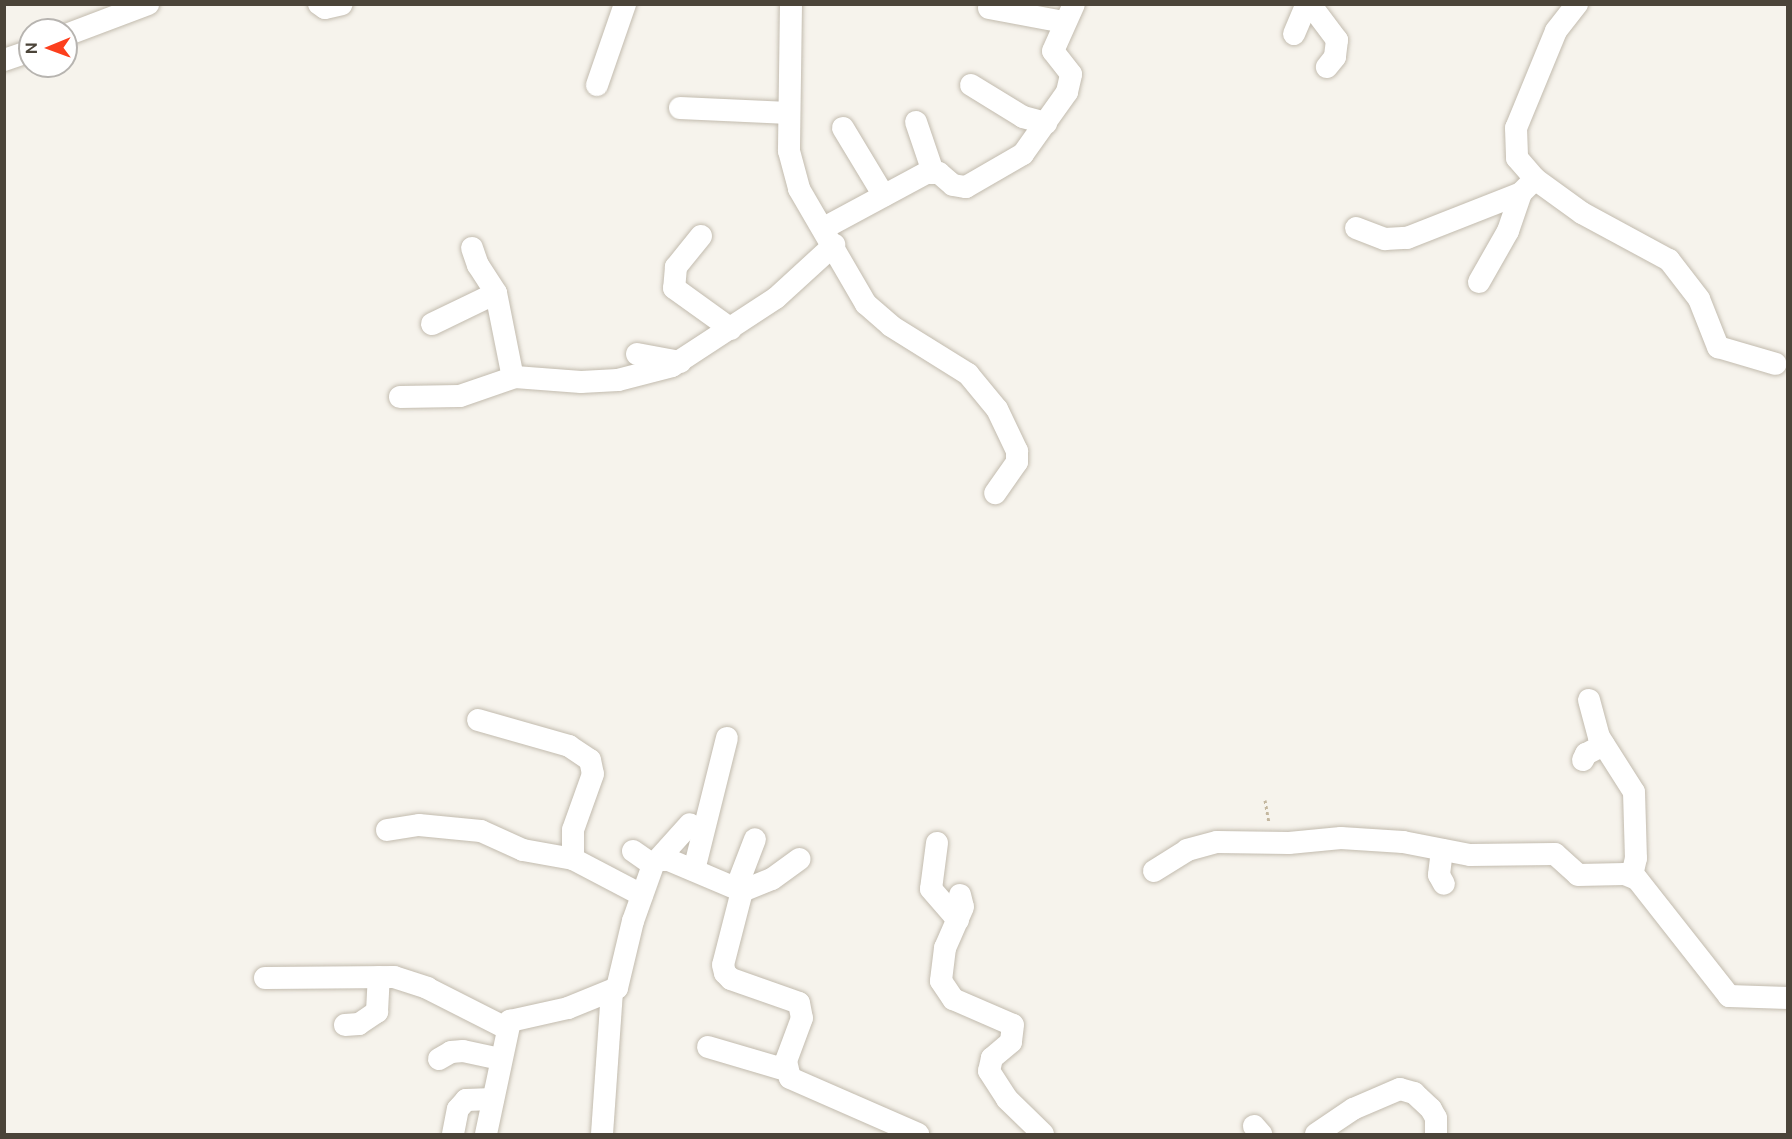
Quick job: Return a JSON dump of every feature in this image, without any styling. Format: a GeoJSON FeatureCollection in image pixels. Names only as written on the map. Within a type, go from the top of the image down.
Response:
{"type":"FeatureCollection","features":[{"type":"Feature","properties":{"kind":"street"},"geometry":{"type":"LineString","coordinates":[[78,30],[148,4]]}},
{"type":"Feature","properties":{"kind":"street"},"geometry":{"type":"LineString","coordinates":[[319,4],[325,8],[342,4]]}},
{"type":"Feature","properties":{"kind":"street"},"geometry":{"type":"LineString","coordinates":[[597,86],[625,4]]}},
{"type":"Feature","properties":{"kind":"street"},"geometry":{"type":"LineString","coordinates":[[791,4],[789,113],[792,171],[799,189],[829,236],[866,304],[891,326],[968,374],[997,409],[1017,451],[1017,462],[995,494]]}},
{"type":"Feature","properties":{"kind":"street"},"geometry":{"type":"LineString","coordinates":[[1294,34],[1309,4],[1337,39],[1335,57],[1327,67]]}},
{"type":"Feature","properties":{"kind":"street"},"geometry":{"type":"LineString","coordinates":[[1577,4],[1550,44],[1516,128],[1517,158],[1528,186],[1669,261],[1699,299],[1718,347],[1776,364]]}},
{"type":"Feature","properties":{"kind":"street"},"geometry":{"type":"LineString","coordinates":[[916,122],[933,172],[953,185],[966,187],[1023,154],[1046,123],[1070,81],[1068,67],[1053,51],[1069,13],[989,8]]}},
{"type":"Feature","properties":{"kind":"street"},"geometry":{"type":"LineString","coordinates":[[971,84],[1023,117],[1046,123]]}},
{"type":"Feature","properties":{"kind":"street"},"geometry":{"type":"LineString","coordinates":[[680,108],[789,113]]}},
{"type":"Feature","properties":{"kind":"street"},"geometry":{"type":"LineString","coordinates":[[843,128],[884,196]]}},
{"type":"Feature","properties":{"kind":"street"},"geometry":{"type":"LineString","coordinates":[[400,397],[460,396],[515,377],[618,380],[680,362],[776,298],[829,236],[884,196],[933,172]]}},
{"type":"Feature","properties":{"kind":"street"},"geometry":{"type":"LineString","coordinates":[[1356,228],[1385,239],[1407,238],[1528,186]]}},
{"type":"Feature","properties":{"kind":"street"},"geometry":{"type":"LineString","coordinates":[[1479,282],[1508,231],[1528,186]]}},
{"type":"Feature","properties":{"kind":"street"},"geometry":{"type":"LineString","coordinates":[[701,236],[676,267],[675,288],[731,329]]}},
{"type":"Feature","properties":{"kind":"street"},"geometry":{"type":"LineString","coordinates":[[472,248],[477,265],[496,293],[515,377]]}},
{"type":"Feature","properties":{"kind":"street"},"geometry":{"type":"LineString","coordinates":[[432,324],[496,293]]}},
{"type":"Feature","properties":{"kind":"street"},"geometry":{"type":"LineString","coordinates":[[637,354],[680,362]]}},
{"type":"Feature","properties":{"kind":"street"},"geometry":{"type":"LineString","coordinates":[[1589,700],[1604,745],[1634,792],[1636,858],[1632,875]]}},
{"type":"Feature","properties":{"kind":"street"},"geometry":{"type":"LineString","coordinates":[[478,720],[569,746],[590,760],[593,774],[573,830],[573,859]]}},
{"type":"Feature","properties":{"kind":"street"},"geometry":{"type":"LineString","coordinates":[[694,870],[727,738]]}},
{"type":"Feature","properties":{"kind":"street"},"geometry":{"type":"LineString","coordinates":[[1583,760],[1586,754],[1604,745]]}},
{"type":"Feature","properties":{"kind":"street"},"geometry":{"type":"LineString","coordinates":[[486,1134],[506,1028],[516,1018],[560,1010],[612,992],[621,981],[642,895],[657,862],[690,824]]}},
{"type":"Feature","properties":{"kind":"street"},"geometry":{"type":"LineString","coordinates":[[387,830],[419,825],[464,828],[523,850],[573,859],[642,895]]}},
{"type":"Feature","properties":{"kind":"street"},"geometry":{"type":"LineString","coordinates":[[755,838],[739,889],[723,965],[724,973],[799,1003],[802,1018],[786,1070]]}},
{"type":"Feature","properties":{"kind":"street"},"geometry":{"type":"LineString","coordinates":[[1154,871],[1202,844],[1272,843],[1341,838],[1403,842],[1470,855],[1555,854],[1578,874],[1632,875]]}},
{"type":"Feature","properties":{"kind":"street"},"geometry":{"type":"LineString","coordinates":[[937,843],[931,890],[958,920]]}},
{"type":"Feature","properties":{"kind":"street"},"geometry":{"type":"LineString","coordinates":[[1442,850],[1439,874],[1444,884]]}},
{"type":"Feature","properties":{"kind":"street"},"geometry":{"type":"LineString","coordinates":[[633,852],[657,862],[694,870],[739,889],[764,883],[800,859]]}},
{"type":"Feature","properties":{"kind":"street"},"geometry":{"type":"LineString","coordinates":[[1632,875],[1721,990],[1737,998],[1788,998]]}},
{"type":"Feature","properties":{"kind":"street"},"geometry":{"type":"LineString","coordinates":[[960,895],[963,907],[945,948],[941,981],[953,999],[1013,1025],[1011,1042],[992,1058],[989,1071],[1007,1099],[1043,1134]]}},
{"type":"Feature","properties":{"kind":"street"},"geometry":{"type":"LineString","coordinates":[[265,978],[379,977],[427,988],[506,1028]]}},
{"type":"Feature","properties":{"kind":"street"},"geometry":{"type":"LineString","coordinates":[[345,1025],[359,1024],[377,1012],[379,977]]}},
{"type":"Feature","properties":{"kind":"street"},"geometry":{"type":"LineString","coordinates":[[602,1134],[612,992]]}},
{"type":"Feature","properties":{"kind":"street"},"geometry":{"type":"LineString","coordinates":[[708,1047],[786,1070],[797,1084],[863,1107],[918,1134]]}},
{"type":"Feature","properties":{"kind":"street"},"geometry":{"type":"LineString","coordinates":[[439,1059],[451,1052],[463,1051],[500,1059]]}},
{"type":"Feature","properties":{"kind":"street"},"geometry":{"type":"LineString","coordinates":[[1316,1134],[1353,1109],[1400,1089],[1413,1093],[1431,1109],[1436,1118],[1436,1134]]}},
{"type":"Feature","properties":{"kind":"street"},"geometry":{"type":"LineString","coordinates":[[453,1134],[458,1109],[466,1100],[493,1099]]}},
{"type":"Feature","properties":{"kind":"path"},"geometry":{"type":"LineString","coordinates":[[1265,800],[1272,843]]}}]}
